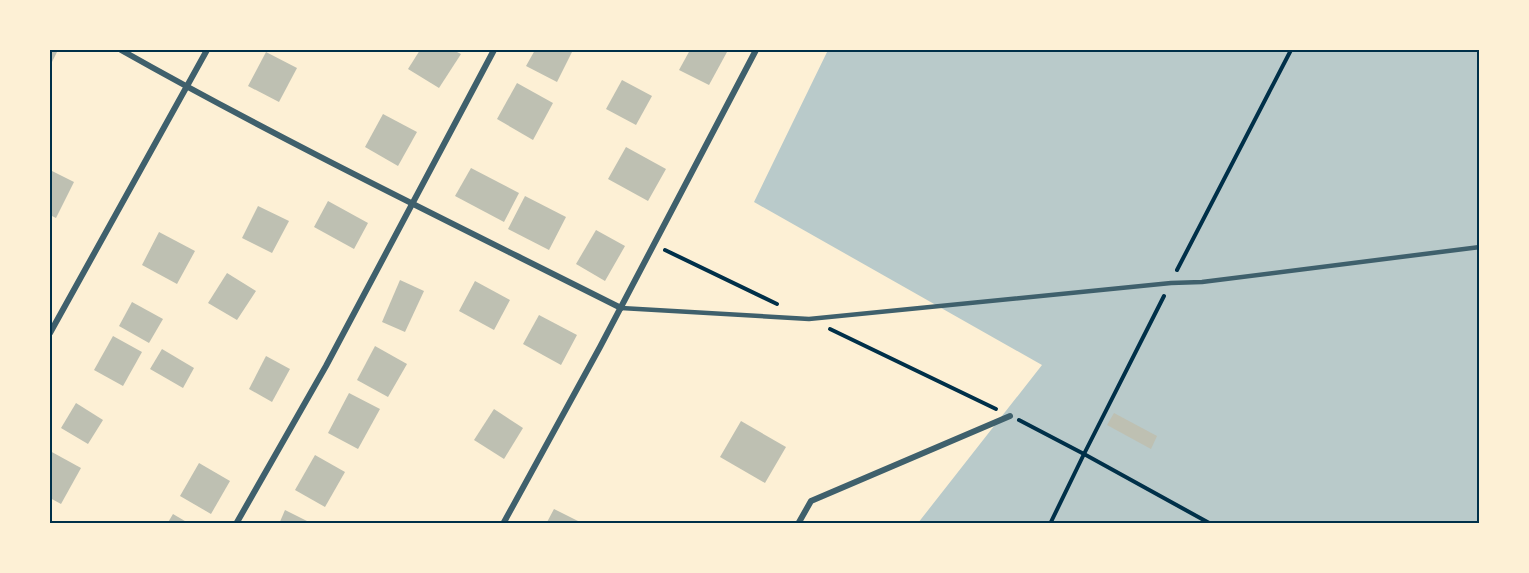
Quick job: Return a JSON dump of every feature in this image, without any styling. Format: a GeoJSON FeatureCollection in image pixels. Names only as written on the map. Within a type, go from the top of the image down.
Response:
{"type":"FeatureCollection","features":[{"type":"Feature","properties":{"kind":"street"},"geometry":{"type":"LineString","coordinates":[[121,50],[187,87],[621,308]]}},
{"type":"Feature","properties":{"kind":"street"},"geometry":{"type":"LineString","coordinates":[[50,333],[207,50]]}},
{"type":"Feature","properties":{"kind":"street"},"geometry":{"type":"LineString","coordinates":[[236,524],[326,366],[494,50]]}},
{"type":"Feature","properties":{"kind":"street"},"geometry":{"type":"LineString","coordinates":[[503,524],[621,308],[756,50]]}},
{"type":"Feature","properties":{"kind":"street"},"geometry":{"type":"LineString","coordinates":[[798,524],[811,501],[1010,416]]}},
{"type":"Feature","properties":{"kind":"lane"},"geometry":{"type":"LineString","coordinates":[[621,308],[809,320],[1171,283],[1202,282],[1479,247]]}},
{"type":"Feature","properties":{"kind":"path"},"geometry":{"type":"LineString","coordinates":[[654,245],[778,304]]}},
{"type":"Feature","properties":{"kind":"path"},"geometry":{"type":"LineString","coordinates":[[809,320],[1010,416],[1211,524]]}},
{"type":"Feature","properties":{"kind":"shaded area"},"geometry":{"type":"Polygon","coordinates":[[[828,50],[1479,50],[1479,523],[918,523],[1042,365],[754,202],[828,50]]]}},
{"type":"Feature","properties":{"kind":"building"},"geometry":{"type":"Polygon","coordinates":[[[50,50],[58,50],[50,66],[50,50]]]}},
{"type":"Feature","properties":{"kind":"building"},"geometry":{"type":"Polygon","coordinates":[[[420,50],[453,50],[461,54],[439,88],[408,69],[420,50]]]}},
{"type":"Feature","properties":{"kind":"building"},"geometry":{"type":"Polygon","coordinates":[[[535,50],[572,52],[557,82],[526,66],[535,50]]]}},
{"type":"Feature","properties":{"kind":"building"},"geometry":{"type":"Polygon","coordinates":[[[690,50],[727,52],[709,85],[679,70],[690,50]]]}},
{"type":"Feature","properties":{"kind":"building"},"geometry":{"type":"Polygon","coordinates":[[[266,52],[297,68],[279,102],[248,86],[266,52]]]}},
{"type":"Feature","properties":{"kind":"building"},"geometry":{"type":"Polygon","coordinates":[[[622,80],[652,96],[636,125],[606,109],[622,80]]]}},
{"type":"Feature","properties":{"kind":"building"},"geometry":{"type":"Polygon","coordinates":[[[517,83],[553,103],[533,140],[497,119],[517,83]]]}},
{"type":"Feature","properties":{"kind":"building"},"geometry":{"type":"Polygon","coordinates":[[[383,114],[417,132],[398,166],[365,147],[383,114]]]}},
{"type":"Feature","properties":{"kind":"building"},"geometry":{"type":"Polygon","coordinates":[[[626,147],[666,169],[648,201],[608,179],[626,147]]]}},
{"type":"Feature","properties":{"kind":"building"},"geometry":{"type":"Polygon","coordinates":[[[471,168],[519,193],[504,222],[455,196],[471,168]]]}},
{"type":"Feature","properties":{"kind":"building"},"geometry":{"type":"Polygon","coordinates":[[[50,170],[74,182],[56,218],[50,215],[50,170]]]}},
{"type":"Feature","properties":{"kind":"building"},"geometry":{"type":"Polygon","coordinates":[[[525,196],[566,217],[549,250],[508,229],[525,196]]]}},
{"type":"Feature","properties":{"kind":"building"},"geometry":{"type":"Polygon","coordinates":[[[328,201],[368,223],[354,249],[314,227],[328,201]]]}},
{"type":"Feature","properties":{"kind":"building"},"geometry":{"type":"Polygon","coordinates":[[[258,206],[289,221],[272,253],[242,238],[258,206]]]}},
{"type":"Feature","properties":{"kind":"building"},"geometry":{"type":"Polygon","coordinates":[[[596,230],[625,246],[605,281],[576,264],[596,230]]]}},
{"type":"Feature","properties":{"kind":"building"},"geometry":{"type":"Polygon","coordinates":[[[159,232],[195,251],[177,284],[142,265],[159,232]]]}},
{"type":"Feature","properties":{"kind":"building"},"geometry":{"type":"Polygon","coordinates":[[[227,273],[256,291],[237,320],[208,303],[227,273]]]}},
{"type":"Feature","properties":{"kind":"building"},"geometry":{"type":"Polygon","coordinates":[[[400,280],[424,291],[405,332],[382,322],[400,280]]]}},
{"type":"Feature","properties":{"kind":"building"},"geometry":{"type":"Polygon","coordinates":[[[475,281],[510,300],[494,330],[459,311],[475,281]]]}},
{"type":"Feature","properties":{"kind":"building"},"geometry":{"type":"Polygon","coordinates":[[[132,302],[163,319],[149,343],[119,326],[132,302]]]}},
{"type":"Feature","properties":{"kind":"building"},"geometry":{"type":"Polygon","coordinates":[[[539,315],[577,335],[561,365],[523,344],[539,315]]]}},
{"type":"Feature","properties":{"kind":"building"},"geometry":{"type":"Polygon","coordinates":[[[113,336],[142,352],[123,386],[94,370],[113,336]]]}},
{"type":"Feature","properties":{"kind":"building"},"geometry":{"type":"Polygon","coordinates":[[[375,346],[407,364],[388,397],[357,380],[375,346]]]}},
{"type":"Feature","properties":{"kind":"building"},"geometry":{"type":"Polygon","coordinates":[[[162,349],[194,368],[183,388],[150,369],[162,349]]]}},
{"type":"Feature","properties":{"kind":"building"},"geometry":{"type":"Polygon","coordinates":[[[266,356],[290,369],[272,402],[249,389],[266,356]]]}},
{"type":"Feature","properties":{"kind":"building"},"geometry":{"type":"Polygon","coordinates":[[[349,393],[380,409],[358,449],[328,433],[349,393]]]}},
{"type":"Feature","properties":{"kind":"building"},"geometry":{"type":"Polygon","coordinates":[[[76,403],[103,420],[88,444],[61,428],[76,403]]]}},
{"type":"Feature","properties":{"kind":"building"},"geometry":{"type":"Polygon","coordinates":[[[494,409],[523,428],[504,459],[474,440],[494,409]]]}},
{"type":"Feature","properties":{"kind":"building"},"geometry":{"type":"Polygon","coordinates":[[[1114,413],[1157,436],[1151,449],[1107,425],[1114,413]]]}},
{"type":"Feature","properties":{"kind":"building"},"geometry":{"type":"Polygon","coordinates":[[[741,421],[786,447],[765,483],[720,457],[741,421]]]}},
{"type":"Feature","properties":{"kind":"building"},"geometry":{"type":"Polygon","coordinates":[[[50,451],[81,468],[61,504],[50,498],[50,451]]]}},
{"type":"Feature","properties":{"kind":"building"},"geometry":{"type":"Polygon","coordinates":[[[315,455],[345,472],[325,507],[295,490],[315,455]]]}},
{"type":"Feature","properties":{"kind":"building"},"geometry":{"type":"Polygon","coordinates":[[[199,463],[230,481],[211,514],[180,496],[199,463]]]}},
{"type":"Feature","properties":{"kind":"building"},"geometry":{"type":"Polygon","coordinates":[[[554,509],[584,524],[546,524],[554,509]]]}},
{"type":"Feature","properties":{"kind":"building"},"geometry":{"type":"Polygon","coordinates":[[[285,510],[313,524],[279,524],[285,510]]]}},
{"type":"Feature","properties":{"kind":"building"},"geometry":{"type":"Polygon","coordinates":[[[173,514],[190,524],[167,524],[173,514]]]}}]}
